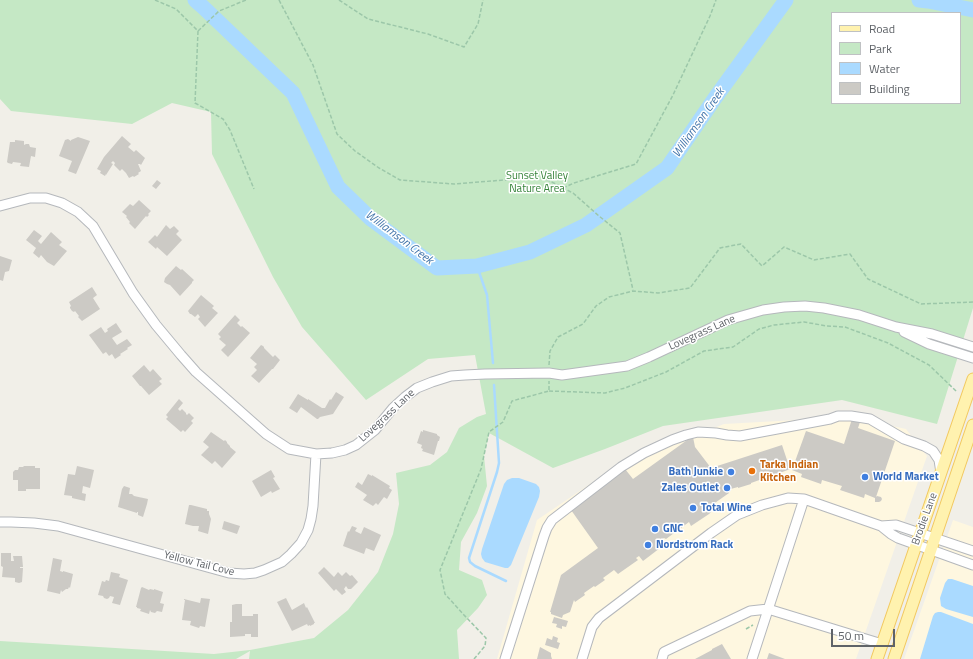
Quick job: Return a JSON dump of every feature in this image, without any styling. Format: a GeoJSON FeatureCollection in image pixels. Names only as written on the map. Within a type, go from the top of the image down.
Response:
{"type":"FeatureCollection","features":[{"type":"Feature","properties":{"kind":"main road","name":"Brodie Lane"},"geometry":{"type":"LineString","coordinates":[[877,659],[973,379]]}},
{"type":"Feature","properties":{"kind":"main road","name":"Brodie Lane"},"geometry":{"type":"LineString","coordinates":[[894,659],[973,424]]}},
{"type":"Feature","properties":{"kind":"street","name":"Lovegrass Lane"},"geometry":{"type":"LineString","coordinates":[[0,206],[30,198],[46,198],[62,203],[78,212],[93,226],[134,293],[156,324],[196,372],[266,434],[289,449],[316,454],[332,453],[345,450],[356,445],[375,430],[392,408],[405,397],[416,388],[432,382],[451,376],[549,373],[562,375],[626,366],[649,357],[728,320],[763,310],[805,306],[824,308],[859,315],[896,327],[932,334],[973,347]]}},
{"type":"Feature","properties":{"kind":"street","name":"Lovegrass Lane"},"geometry":{"type":"LineString","coordinates":[[896,327],[929,344],[973,358]]}},
{"type":"Feature","properties":{"kind":"street"},"geometry":{"type":"LineString","coordinates":[[504,659],[544,536],[552,520],[622,467],[644,453],[672,440],[698,432],[716,433],[727,436],[740,436],[830,419],[838,416],[851,416],[870,419],[904,439],[933,451],[939,460],[941,473]]}},
{"type":"Feature","properties":{"kind":"street","name":"Yellow Tail Cove"},"geometry":{"type":"LineString","coordinates":[[0,522],[26,522],[58,526],[229,573],[256,573],[282,562],[301,543],[308,530],[311,519],[316,454]]}},
{"type":"Feature","properties":{"kind":"street"},"geometry":{"type":"LineString","coordinates":[[582,659],[592,627],[599,618],[711,533],[737,515],[762,504],[788,498],[804,499],[881,526],[898,538],[973,565]]}},
{"type":"Feature","properties":{"kind":"street"},"geometry":{"type":"LineString","coordinates":[[752,659],[804,499]]}},
{"type":"Feature","properties":{"kind":"street"},"geometry":{"type":"LineString","coordinates":[[881,526],[896,525],[973,551]]}},
{"type":"Feature","properties":{"kind":"street"},"geometry":{"type":"LineString","coordinates":[[662,659],[664,652],[750,611],[768,609],[882,644]]}},
{"type":"Feature","properties":{"kind":"path"},"geometry":{"type":"LineString","coordinates":[[155,0],[176,9],[198,31]]}},
{"type":"Feature","properties":{"kind":"path"},"geometry":{"type":"LineString","coordinates":[[246,0],[219,11],[198,31],[195,102],[224,119],[254,189]]}},
{"type":"Feature","properties":{"kind":"path"},"geometry":{"type":"LineString","coordinates":[[279,0],[312,65],[337,134],[355,151],[379,168],[400,180],[454,184],[542,177],[573,194],[620,233],[633,291]]}},
{"type":"Feature","properties":{"kind":"path"},"geometry":{"type":"LineString","coordinates":[[340,0],[368,19],[428,34],[464,47],[478,24],[483,0]]}},
{"type":"Feature","properties":{"kind":"path"},"geometry":{"type":"LineString","coordinates":[[563,188],[574,183],[636,164],[673,95],[716,0]]}},
{"type":"Feature","properties":{"kind":"path"},"geometry":{"type":"LineString","coordinates":[[549,391],[550,351],[558,337],[583,324],[596,306],[609,298],[633,291],[658,293],[690,288],[720,248],[741,244],[762,266],[784,247],[814,260],[850,254],[868,279],[921,304],[973,302]]}},
{"type":"Feature","properties":{"kind":"path"},"geometry":{"type":"LineString","coordinates":[[474,659],[485,646],[486,638],[445,594],[440,570],[480,469],[489,432],[503,422],[512,401],[549,391],[605,392],[624,388],[666,372],[704,351],[733,347],[759,329],[774,325],[804,322],[845,328],[888,343],[929,364],[962,396]]}},
{"type":"Feature","properties":{"kind":"path"},"geometry":{"type":"LineString","coordinates":[[746,629],[756,622]]}},
{"type":"Feature","properties":{"kind":"shaded area"},"geometry":{"type":"Polygon","coordinates":[[[851,417],[906,429],[927,456],[856,659],[497,659],[537,520],[618,465],[724,424],[851,417]]]}},
{"type":"Feature","properties":{"kind":"shaded area"},"geometry":{"type":"Polygon","coordinates":[[[953,520],[973,527],[973,659],[904,659],[953,520]]]}},
{"type":"Feature","properties":{"kind":"green space","name":"Sunset Valley Nature Area"},"geometry":{"type":"Polygon","coordinates":[[[0,0],[973,0],[973,308],[937,424],[842,400],[663,426],[553,468],[489,433],[484,456],[487,486],[477,513],[461,542],[459,570],[482,580],[487,595],[478,608],[457,630],[459,659],[249,659],[250,651],[236,659],[0,659],[0,641],[214,654],[250,650],[314,638],[348,610],[378,572],[393,534],[399,504],[396,473],[430,465],[447,452],[459,428],[477,417],[486,414],[475,355],[428,359],[366,400],[302,327],[273,277],[212,154],[211,112],[172,103],[132,124],[11,111],[0,99],[0,0]]]}},
{"type":"Feature","properties":{"kind":"water"},"geometry":{"type":"Polygon","coordinates":[[[519,478],[536,484],[540,491],[539,497],[511,565],[508,568],[505,568],[485,562],[481,554],[504,484],[507,480],[519,478]]]}},
{"type":"Feature","properties":{"kind":"water"},"geometry":{"type":"Polygon","coordinates":[[[948,579],[973,586],[973,617],[946,609],[941,606],[940,598],[945,583],[948,579]]]}},
{"type":"Feature","properties":{"kind":"water"},"geometry":{"type":"Polygon","coordinates":[[[938,612],[973,624],[973,659],[920,659],[933,616],[938,612]]]}},
{"type":"Feature","properties":{"kind":"building"},"geometry":{"type":"Polygon","coordinates":[[[122,136],[131,144],[128,147],[134,152],[136,150],[145,158],[141,165],[138,164],[141,171],[134,177],[129,178],[122,169],[120,171],[114,165],[115,163],[113,161],[111,163],[113,164],[105,176],[97,169],[104,157],[122,136]]]}},
{"type":"Feature","properties":{"kind":"building"},"geometry":{"type":"Polygon","coordinates":[[[78,137],[90,141],[76,174],[68,171],[72,161],[59,156],[65,140],[68,139],[71,141],[78,137]]]}},
{"type":"Feature","properties":{"kind":"building"},"geometry":{"type":"Polygon","coordinates":[[[15,140],[24,141],[24,145],[29,144],[30,147],[36,148],[35,157],[31,156],[29,167],[20,166],[21,163],[13,162],[12,164],[7,162],[10,142],[15,142],[15,140]]]}},
{"type":"Feature","properties":{"kind":"building"},"geometry":{"type":"Polygon","coordinates":[[[157,180],[161,183],[156,189],[152,186],[157,180]]]}},
{"type":"Feature","properties":{"kind":"building"},"geometry":{"type":"Polygon","coordinates":[[[139,200],[151,211],[135,229],[129,223],[130,222],[126,217],[127,216],[122,212],[130,204],[133,206],[139,200]]]}},
{"type":"Feature","properties":{"kind":"building"},"geometry":{"type":"Polygon","coordinates":[[[166,225],[170,229],[174,226],[179,231],[176,234],[182,240],[167,256],[157,247],[156,249],[148,242],[155,235],[157,237],[166,225]]]}},
{"type":"Feature","properties":{"kind":"building"},"geometry":{"type":"Polygon","coordinates":[[[34,230],[42,236],[38,241],[41,244],[51,232],[62,242],[59,245],[67,251],[54,266],[47,262],[41,255],[39,258],[33,253],[36,248],[26,240],[34,230]]]}},
{"type":"Feature","properties":{"kind":"building"},"geometry":{"type":"Polygon","coordinates":[[[0,256],[12,260],[9,271],[5,272],[3,281],[0,280],[0,256]]]}},
{"type":"Feature","properties":{"kind":"building"},"geometry":{"type":"Polygon","coordinates":[[[176,266],[181,270],[182,269],[194,280],[180,296],[170,285],[164,282],[165,278],[176,266]]]}},
{"type":"Feature","properties":{"kind":"building"},"geometry":{"type":"Polygon","coordinates":[[[92,287],[97,295],[93,298],[100,309],[82,321],[75,311],[72,311],[69,302],[92,287]]]}},
{"type":"Feature","properties":{"kind":"building"},"geometry":{"type":"Polygon","coordinates":[[[201,295],[214,306],[212,308],[218,313],[205,327],[198,319],[200,317],[198,314],[195,317],[188,311],[201,295]]]}},
{"type":"Feature","properties":{"kind":"building"},"geometry":{"type":"Polygon","coordinates":[[[235,315],[240,320],[237,323],[250,333],[228,357],[221,350],[226,345],[219,339],[221,337],[218,334],[235,315]]]}},
{"type":"Feature","properties":{"kind":"building"},"geometry":{"type":"Polygon","coordinates":[[[116,323],[122,332],[112,338],[117,345],[127,339],[132,345],[115,359],[112,354],[109,356],[106,352],[103,354],[89,335],[101,327],[105,333],[108,331],[107,329],[116,323]]]}},
{"type":"Feature","properties":{"kind":"building"},"geometry":{"type":"Polygon","coordinates":[[[261,345],[273,357],[275,355],[280,360],[259,383],[251,376],[257,370],[254,367],[257,364],[250,358],[261,345]]]}},
{"type":"Feature","properties":{"kind":"building"},"geometry":{"type":"Polygon","coordinates":[[[144,365],[150,372],[153,369],[162,379],[159,381],[162,384],[149,395],[132,376],[144,365]]]}},
{"type":"Feature","properties":{"kind":"building"},"geometry":{"type":"Polygon","coordinates":[[[336,392],[344,397],[333,414],[317,419],[301,407],[297,413],[289,408],[298,394],[322,408],[325,408],[336,392]]]}},
{"type":"Feature","properties":{"kind":"building"},"geometry":{"type":"Polygon","coordinates":[[[179,399],[183,403],[178,409],[180,411],[182,409],[187,415],[189,413],[194,418],[191,421],[193,423],[185,432],[183,430],[181,432],[166,419],[168,417],[166,415],[179,399]]]}},
{"type":"Feature","properties":{"kind":"building"},"geometry":{"type":"Polygon","coordinates":[[[852,419],[860,422],[858,428],[895,441],[876,497],[881,497],[881,501],[875,502],[875,498],[865,494],[864,498],[840,490],[842,486],[822,480],[821,484],[801,477],[802,474],[792,470],[793,468],[765,480],[765,478],[751,484],[727,490],[729,493],[712,505],[714,509],[709,514],[691,526],[689,522],[666,539],[664,538],[661,540],[664,545],[643,561],[639,556],[636,558],[638,560],[618,574],[614,570],[603,578],[605,580],[584,593],[585,595],[575,602],[574,600],[570,612],[563,615],[562,618],[551,614],[550,612],[561,575],[598,548],[571,510],[625,469],[633,479],[693,437],[695,447],[711,468],[782,445],[789,466],[793,467],[806,431],[844,444],[852,419]]]}},
{"type":"Feature","properties":{"kind":"building"},"geometry":{"type":"Polygon","coordinates":[[[423,430],[437,434],[440,437],[434,455],[422,451],[422,445],[417,443],[421,431],[423,432],[423,430]]]}},
{"type":"Feature","properties":{"kind":"building"},"geometry":{"type":"Polygon","coordinates":[[[211,432],[224,441],[225,440],[236,452],[222,468],[215,461],[212,464],[201,455],[209,447],[203,442],[211,432]]]}},
{"type":"Feature","properties":{"kind":"building"},"geometry":{"type":"Polygon","coordinates":[[[35,466],[35,468],[40,468],[40,489],[26,489],[26,491],[18,491],[18,480],[13,480],[13,472],[18,470],[19,467],[35,466]]]}},
{"type":"Feature","properties":{"kind":"building"},"geometry":{"type":"Polygon","coordinates":[[[77,466],[94,470],[90,488],[83,486],[82,493],[86,494],[85,501],[72,498],[72,496],[64,495],[68,474],[75,475],[77,466]]]}},
{"type":"Feature","properties":{"kind":"building"},"geometry":{"type":"Polygon","coordinates":[[[271,470],[275,477],[273,478],[280,489],[272,493],[271,491],[261,497],[252,481],[271,470]]]}},
{"type":"Feature","properties":{"kind":"building"},"geometry":{"type":"Polygon","coordinates":[[[368,474],[390,486],[389,488],[392,490],[387,499],[384,497],[378,505],[376,503],[373,506],[363,500],[367,495],[355,487],[358,482],[362,485],[368,474]]]}},
{"type":"Feature","properties":{"kind":"building"},"geometry":{"type":"Polygon","coordinates":[[[124,486],[130,488],[129,494],[148,499],[143,517],[138,515],[138,512],[137,513],[118,507],[124,486]]]}},
{"type":"Feature","properties":{"kind":"building"},"geometry":{"type":"Polygon","coordinates":[[[189,505],[207,509],[207,511],[209,511],[211,519],[208,534],[198,531],[199,526],[185,524],[189,505]]]}},
{"type":"Feature","properties":{"kind":"building"},"geometry":{"type":"Polygon","coordinates":[[[224,521],[240,526],[237,534],[222,529],[224,521]]]}},
{"type":"Feature","properties":{"kind":"building"},"geometry":{"type":"Polygon","coordinates":[[[352,526],[357,528],[355,531],[361,534],[364,527],[381,535],[374,551],[366,548],[364,554],[343,546],[348,531],[349,532],[352,526]]]}},
{"type":"Feature","properties":{"kind":"building"},"geometry":{"type":"Polygon","coordinates":[[[1,553],[11,553],[11,561],[14,561],[13,556],[22,556],[23,567],[20,568],[23,568],[22,582],[15,582],[15,578],[2,577],[3,567],[1,566],[1,553]]]}},
{"type":"Feature","properties":{"kind":"building"},"geometry":{"type":"Polygon","coordinates":[[[53,558],[62,560],[60,571],[73,574],[70,588],[69,587],[62,592],[61,590],[60,594],[47,591],[53,558]]]}},
{"type":"Feature","properties":{"kind":"building"},"geometry":{"type":"Polygon","coordinates":[[[324,567],[334,577],[338,572],[342,576],[346,572],[350,576],[352,575],[358,582],[351,589],[348,589],[346,586],[344,589],[346,592],[342,595],[336,589],[334,591],[318,573],[324,567]]]}},
{"type":"Feature","properties":{"kind":"building"},"geometry":{"type":"Polygon","coordinates":[[[111,572],[120,574],[119,577],[128,580],[120,605],[112,603],[114,597],[110,596],[107,599],[98,595],[102,581],[109,581],[111,572]]]}},
{"type":"Feature","properties":{"kind":"building"},"geometry":{"type":"Polygon","coordinates":[[[142,587],[149,590],[154,589],[163,592],[160,603],[164,604],[162,612],[157,611],[155,613],[151,612],[150,610],[149,614],[140,611],[141,609],[136,607],[142,587]]]}},
{"type":"Feature","properties":{"kind":"building"},"geometry":{"type":"Polygon","coordinates":[[[201,598],[210,599],[205,627],[200,626],[199,628],[190,625],[191,621],[182,620],[184,599],[200,603],[201,598]]]}},
{"type":"Feature","properties":{"kind":"building"},"geometry":{"type":"Polygon","coordinates":[[[286,598],[292,610],[304,603],[315,623],[310,626],[307,624],[292,631],[277,602],[286,598]]]}},
{"type":"Feature","properties":{"kind":"building"},"geometry":{"type":"Polygon","coordinates":[[[242,604],[242,616],[253,616],[253,614],[258,614],[258,637],[251,637],[251,634],[245,634],[245,636],[230,637],[232,605],[242,604]]]}},
{"type":"Feature","properties":{"kind":"building"},"geometry":{"type":"Polygon","coordinates":[[[554,617],[568,621],[566,627],[562,626],[562,629],[556,627],[557,624],[552,623],[554,617]]]}},
{"type":"Feature","properties":{"kind":"building"},"geometry":{"type":"Polygon","coordinates":[[[553,636],[558,638],[557,642],[560,643],[558,649],[545,645],[547,638],[552,640],[553,636]]]}},
{"type":"Feature","properties":{"kind":"building"},"geometry":{"type":"Polygon","coordinates":[[[722,644],[731,659],[695,659],[712,649],[722,644]]]}},
{"type":"Feature","properties":{"kind":"building"},"geometry":{"type":"Polygon","coordinates":[[[540,647],[551,653],[552,659],[537,659],[540,647]]]}},
{"type":"Feature","properties":{"kind":"building"},"geometry":{"type":"Polygon","coordinates":[[[769,653],[785,659],[767,659],[769,653]]]}},
{"type":"Feature","properties":{"kind":"waterway","name":"Williamson Creek"},"geometry":{"type":"LineString","coordinates":[[195,0],[293,93],[338,187],[371,219],[437,268],[477,266],[530,252],[586,225],[667,168],[715,98],[786,0]]}},
{"type":"Feature","properties":{"kind":"waterway","name":"Williamson Creek"},"geometry":{"type":"LineString","coordinates":[[919,0],[973,10]]}},
{"type":"Feature","properties":{"kind":"waterway"},"geometry":{"type":"LineString","coordinates":[[477,266],[487,295],[493,363]]}},
{"type":"Feature","properties":{"kind":"waterway"},"geometry":{"type":"LineString","coordinates":[[494,385],[499,463],[469,558],[470,562],[475,566],[506,581]]}},
{"type":"Feature","properties":{"kind":"place","name":"Tarka Indian Kitchen"},"geometry":{"type":"Point","coordinates":[752,471]}},
{"type":"Feature","properties":{"kind":"place","name":"Bath Junkie"},"geometry":{"type":"Point","coordinates":[731,472]}},
{"type":"Feature","properties":{"kind":"place","name":"World Market"},"geometry":{"type":"Point","coordinates":[865,477]}},
{"type":"Feature","properties":{"kind":"place","name":"Zales Outlet"},"geometry":{"type":"Point","coordinates":[727,488]}},
{"type":"Feature","properties":{"kind":"place","name":"Total Wine"},"geometry":{"type":"Point","coordinates":[693,508]}},
{"type":"Feature","properties":{"kind":"place","name":"GNC"},"geometry":{"type":"Point","coordinates":[655,529]}},
{"type":"Feature","properties":{"kind":"place","name":"Nordstrom Rack"},"geometry":{"type":"Point","coordinates":[648,545]}}]}
